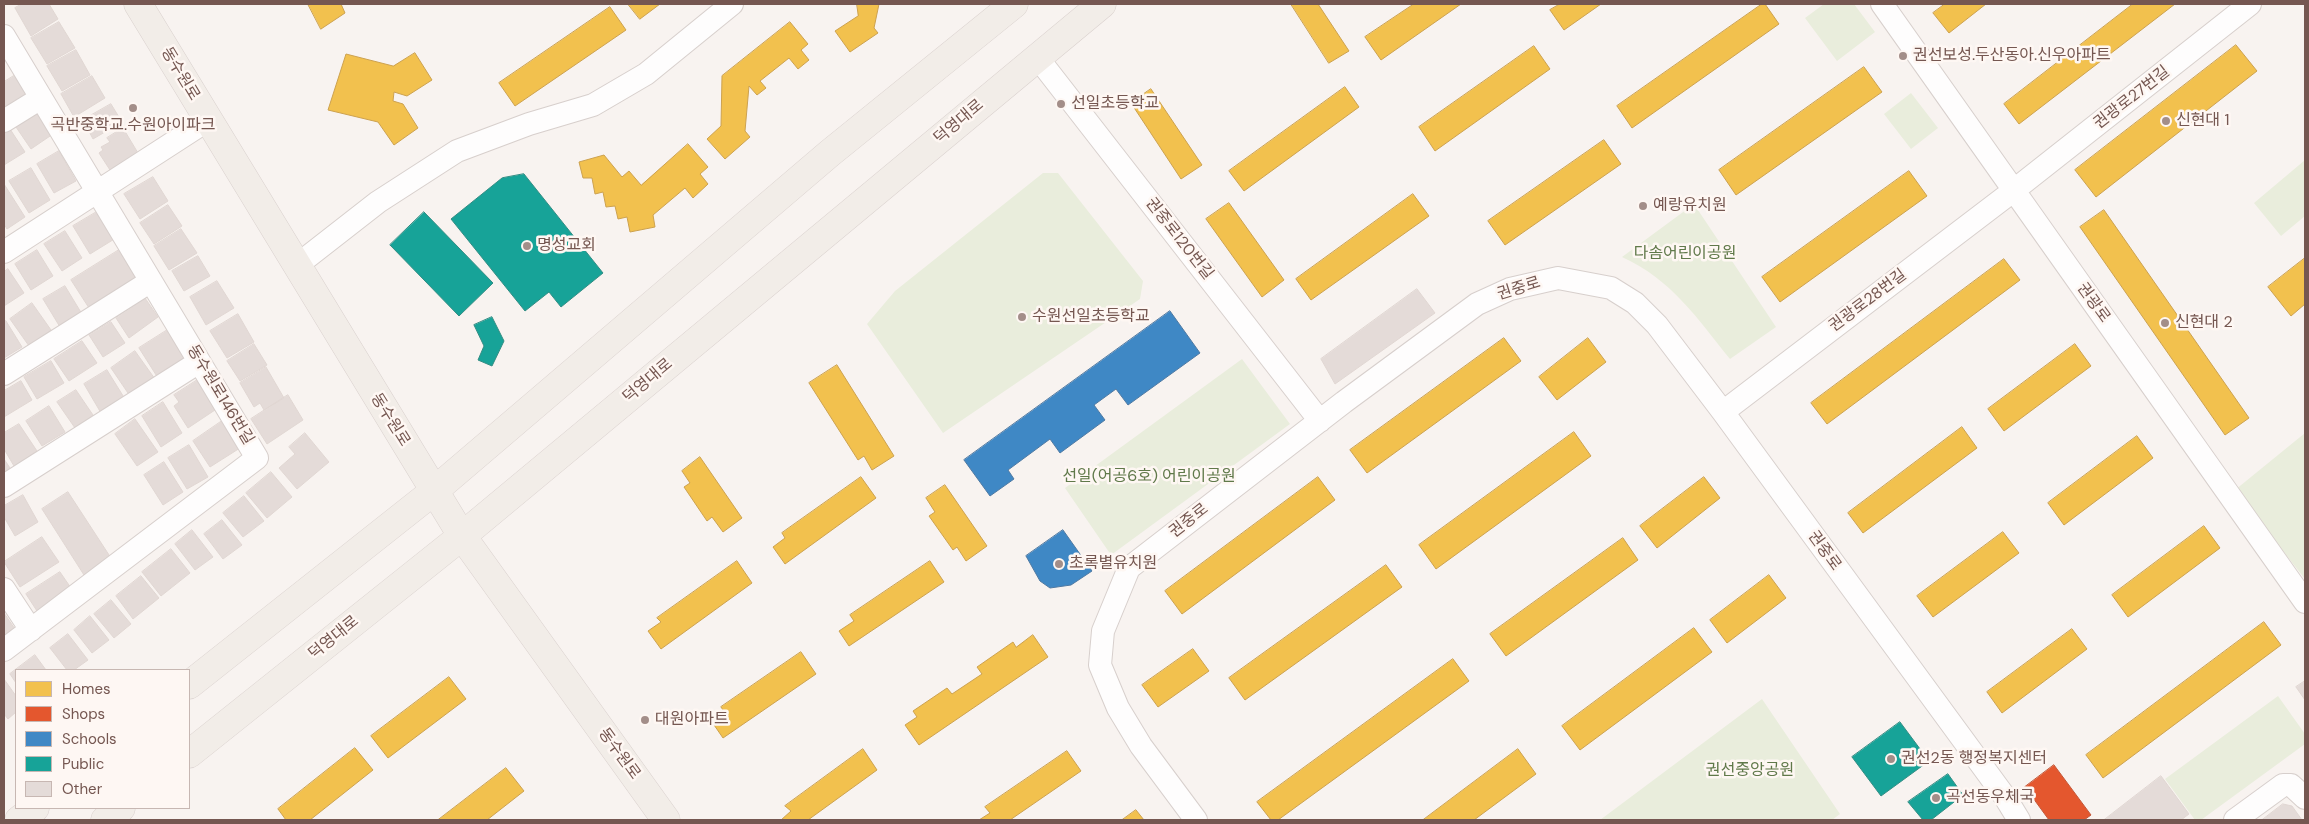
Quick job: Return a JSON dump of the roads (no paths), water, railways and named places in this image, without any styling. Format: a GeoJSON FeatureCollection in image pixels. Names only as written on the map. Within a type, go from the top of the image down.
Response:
{"type":"FeatureCollection","features":[{"type":"Feature","properties":{"kind":"main road","name":"동수원로"},"geometry":{"type":"LineString","coordinates":[[138,4],[462,536],[666,820]]}},
{"type":"Feature","properties":{"kind":"main road"},"geometry":{"type":"LineString","coordinates":[[190,684],[434,491],[830,153],[1014,4]]}},
{"type":"Feature","properties":{"kind":"main road","name":"덕영대로"},"geometry":{"type":"LineString","coordinates":[[190,753],[462,536],[1102,4]]}},
{"type":"Feature","properties":{"kind":"main road"},"geometry":{"type":"LineString","coordinates":[[19,820],[34,809]]}},
{"type":"Feature","properties":{"kind":"main road"},"geometry":{"type":"LineString","coordinates":[[105,820],[120,809]]}},
{"type":"Feature","properties":{"kind":"street"},"geometry":{"type":"LineString","coordinates":[[296,266],[378,202],[457,151],[528,124],[593,105],[646,74],[732,4]]}},
{"type":"Feature","properties":{"kind":"street","name":"권광로"},"geometry":{"type":"LineString","coordinates":[[1882,4],[2305,602]]}},
{"type":"Feature","properties":{"kind":"street","name":"권광로27번길"},"geometry":{"type":"LineString","coordinates":[[2013,191],[2250,4]]}},
{"type":"Feature","properties":{"kind":"street","name":"동수원로146번길"},"geometry":{"type":"LineString","coordinates":[[4,36],[257,458],[4,650]]}},
{"type":"Feature","properties":{"kind":"street","name":"권중로120번길"},"geometry":{"type":"LineString","coordinates":[[1037,57],[1320,421]]}},
{"type":"Feature","properties":{"kind":"street"},"geometry":{"type":"LineString","coordinates":[[4,121],[41,98]]}},
{"type":"Feature","properties":{"kind":"street"},"geometry":{"type":"LineString","coordinates":[[4,252],[208,120]]}},
{"type":"Feature","properties":{"kind":"street","name":"권광로28번길"},"geometry":{"type":"LineString","coordinates":[[1723,412],[2013,191]]}},
{"type":"Feature","properties":{"kind":"street","name":"권중로"},"geometry":{"type":"LineString","coordinates":[[1196,820],[1141,746],[1118,708],[1100,665],[1102,631],[1129,568],[1476,304],[1510,289],[1558,278],[1611,288],[1635,303],[1657,325],[2005,797],[2019,820]]}},
{"type":"Feature","properties":{"kind":"street"},"geometry":{"type":"LineString","coordinates":[[4,374],[151,280]]}},
{"type":"Feature","properties":{"kind":"street"},"geometry":{"type":"LineString","coordinates":[[4,486],[199,362]]}},
{"type":"Feature","properties":{"kind":"street"},"geometry":{"type":"LineString","coordinates":[[4,589],[31,630]]}},
{"type":"Feature","properties":{"kind":"street"},"geometry":{"type":"LineString","coordinates":[[2235,820],[2283,785],[2291,785],[2305,798]]}},
{"type":"Feature","properties":{"kind":"place","name":"권선보성.두산동아.신우아파트"},"geometry":{"type":"Point","coordinates":[1903,56]}},
{"type":"Feature","properties":{"kind":"place","name":"선일초등학교"},"geometry":{"type":"Point","coordinates":[1061,104]}},
{"type":"Feature","properties":{"kind":"place","name":"곡반중학교.수원아이파크"},"geometry":{"type":"Point","coordinates":[133,108]}},
{"type":"Feature","properties":{"kind":"place","name":"신현대 1"},"geometry":{"type":"Point","coordinates":[2166,121]}},
{"type":"Feature","properties":{"kind":"place","name":"예랑유치원"},"geometry":{"type":"Point","coordinates":[1643,206]}},
{"type":"Feature","properties":{"kind":"place","name":"명성교회"},"geometry":{"type":"Point","coordinates":[527,246]}},
{"type":"Feature","properties":{"kind":"place","name":"수원선일초등학교"},"geometry":{"type":"Point","coordinates":[1022,317]}},
{"type":"Feature","properties":{"kind":"place","name":"신현대 2"},"geometry":{"type":"Point","coordinates":[2165,323]}},
{"type":"Feature","properties":{"kind":"place","name":"초록별유치원"},"geometry":{"type":"Point","coordinates":[1059,564]}},
{"type":"Feature","properties":{"kind":"place","name":"대원아파트"},"geometry":{"type":"Point","coordinates":[645,720]}},
{"type":"Feature","properties":{"kind":"place","name":"권선2동 행정복지센터"},"geometry":{"type":"Point","coordinates":[1891,759]}},
{"type":"Feature","properties":{"kind":"place","name":"곡선동우체국"},"geometry":{"type":"Point","coordinates":[1936,798]}},
{"type":"Feature","properties":{"kind":"park label","name":"다솜어린이공원"},"geometry":{"type":"Point","coordinates":[1685,254]}},
{"type":"Feature","properties":{"kind":"park label","name":"선일(어공6호) 어린이공원"},"geometry":{"type":"Point","coordinates":[1149,477]}},
{"type":"Feature","properties":{"kind":"park label","name":"권선중앙공원"},"geometry":{"type":"Point","coordinates":[1750,771]}}]}
